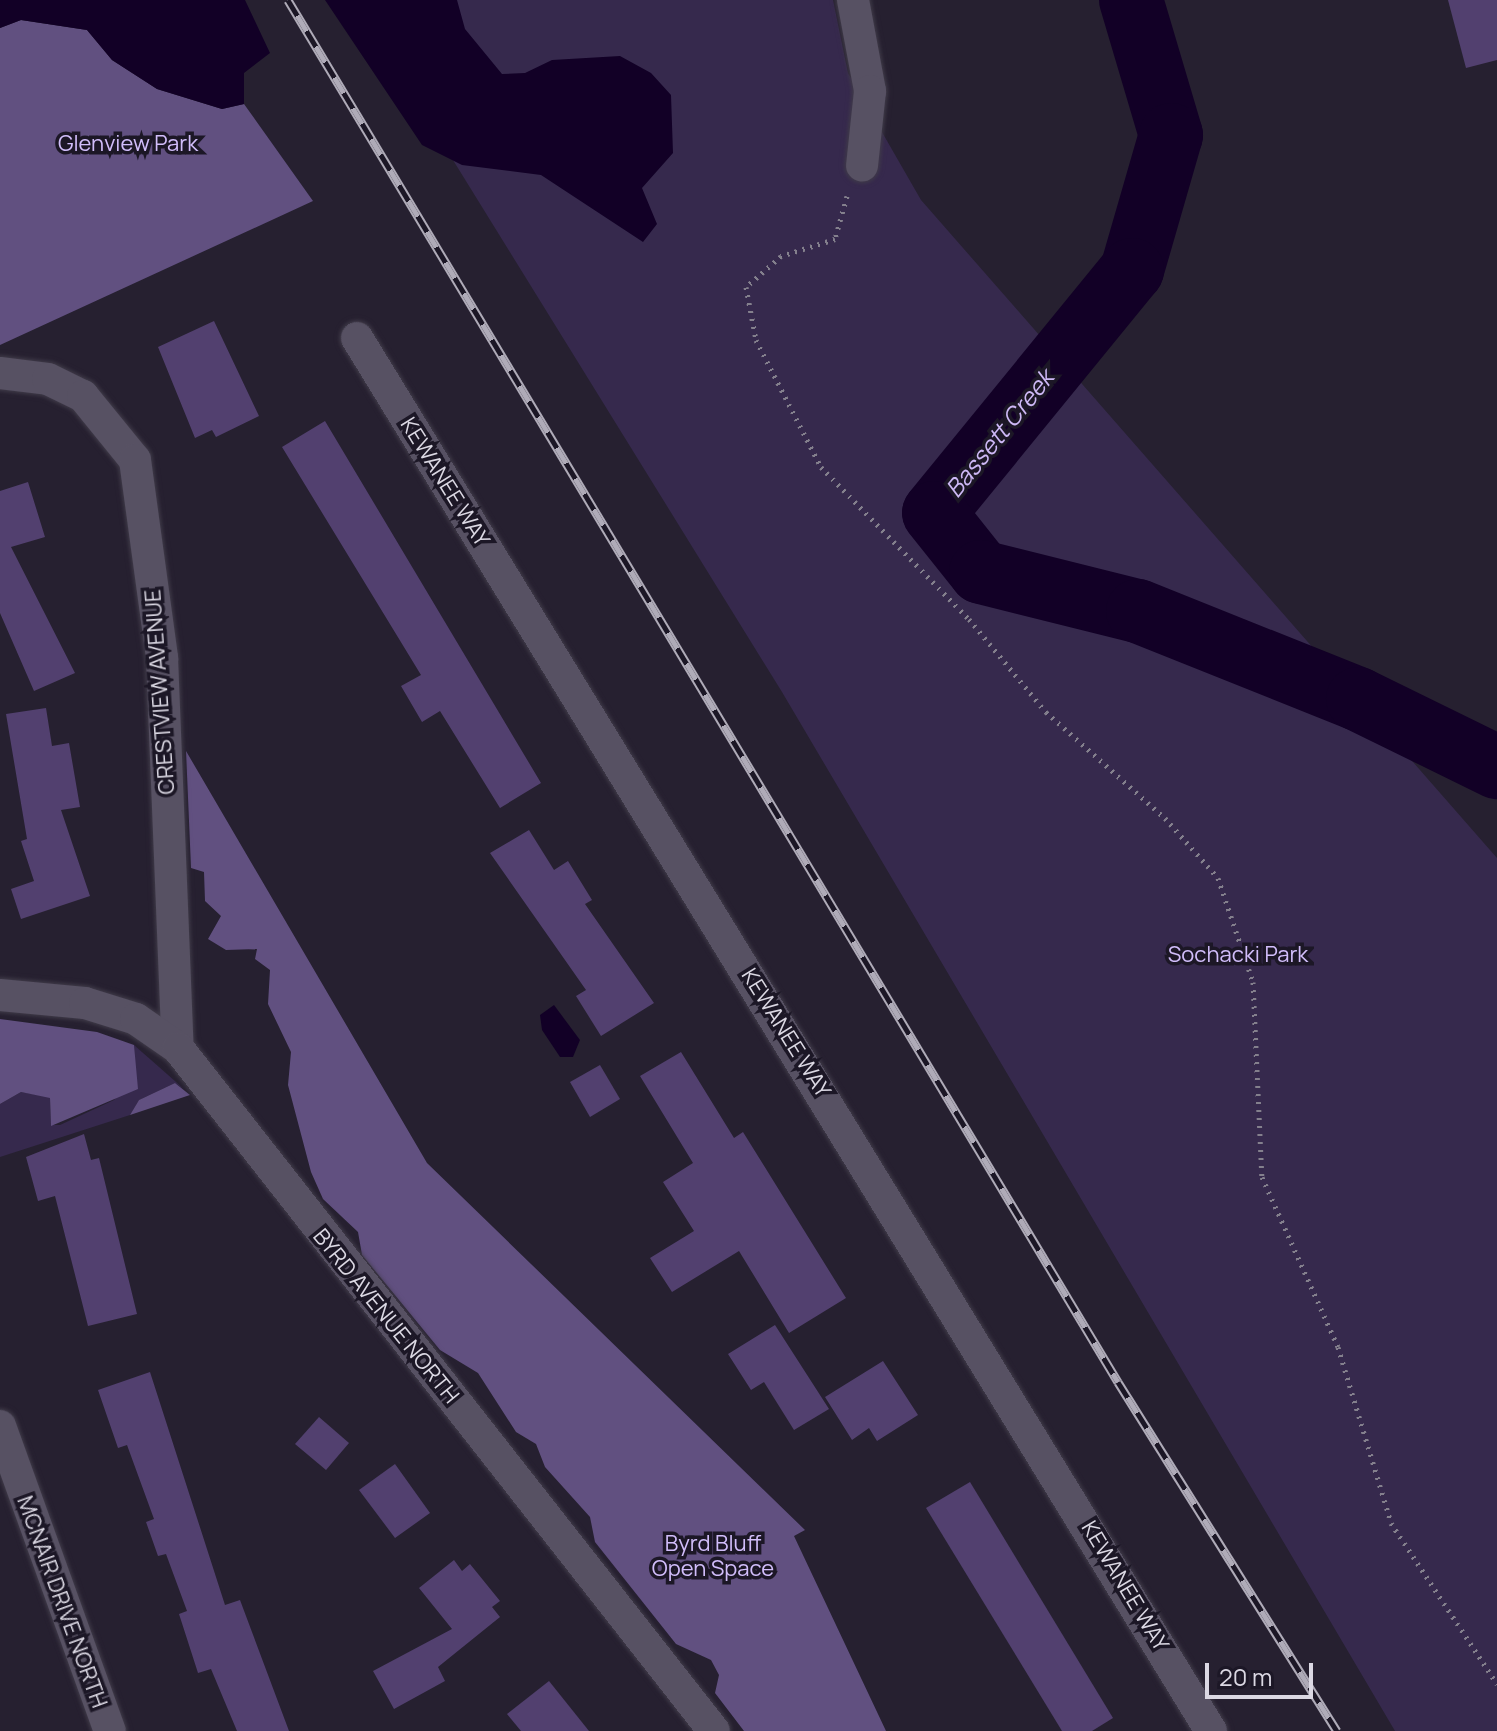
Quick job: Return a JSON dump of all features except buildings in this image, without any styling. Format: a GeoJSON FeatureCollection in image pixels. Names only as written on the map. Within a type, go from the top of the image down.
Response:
{"type":"FeatureCollection","features":[{"type":"Feature","properties":{"kind":"street"},"geometry":{"type":"LineString","coordinates":[[853,0],[870,91],[862,166]]}},
{"type":"Feature","properties":{"kind":"street","name":"KEWANEE WAY"},"geometry":{"type":"LineString","coordinates":[[357,338],[1211,1731]]}},
{"type":"Feature","properties":{"kind":"street","name":"CRESTVIEW AVENUE"},"geometry":{"type":"LineString","coordinates":[[0,373],[48,379],[83,396],[122,436],[141,492],[162,658],[178,1048]]}},
{"type":"Feature","properties":{"kind":"street","name":"BYRD AVENUE NORTH"},"geometry":{"type":"LineString","coordinates":[[0,995],[85,1003],[136,1019],[178,1048],[714,1731]]}},
{"type":"Feature","properties":{"kind":"street","name":"MCNAIR DRIVE NORTH"},"geometry":{"type":"LineString","coordinates":[[0,1426],[110,1731]]}},
{"type":"Feature","properties":{"kind":"path"},"geometry":{"type":"LineString","coordinates":[[862,166],[839,210],[835,239],[781,256],[746,287],[756,340],[821,467],[969,619],[1046,712],[1165,818],[1218,878],[1253,982],[1262,1177],[1338,1347],[1391,1523],[1497,1684]]}},
{"type":"Feature","properties":{"kind":"green space","name":"Sochacki Park"},"geometry":{"type":"Polygon","coordinates":[[[354,0],[833,0],[848,73],[921,200],[1497,858],[1497,1731],[1395,1731],[782,692],[354,0]]]}},
{"type":"Feature","properties":{"kind":"green space","name":"Glenview Park"},"geometry":{"type":"Polygon","coordinates":[[[21,20],[87,30],[112,60],[157,89],[222,109],[244,104],[313,201],[0,345],[0,28],[21,20]]]}},
{"type":"Feature","properties":{"kind":"green space","name":"Byrd Bluff Open Space"},"geometry":{"type":"Polygon","coordinates":[[[186,751],[427,1163],[805,1530],[794,1536],[886,1731],[744,1731],[715,1693],[719,1675],[711,1660],[676,1644],[595,1542],[590,1517],[545,1467],[536,1444],[516,1432],[478,1373],[440,1350],[362,1255],[358,1232],[323,1199],[311,1172],[288,1085],[291,1052],[268,1004],[270,970],[255,959],[257,949],[226,950],[208,939],[221,916],[205,901],[204,872],[191,868],[186,751]]]}},
{"type":"Feature","properties":{"kind":"green space"},"geometry":{"type":"Polygon","coordinates":[[[0,1019],[97,1032],[134,1045],[138,1089],[51,1126],[50,1098],[21,1092],[0,1104],[0,1019]]]}},
{"type":"Feature","properties":{"kind":"green space"},"geometry":{"type":"Polygon","coordinates":[[[134,1045],[184,1089],[175,1083],[139,1100],[130,1115],[0,1157],[0,1104],[21,1092],[50,1097],[51,1125],[60,1125],[114,1100],[135,1076],[134,1045]]]}},
{"type":"Feature","properties":{"kind":"green space"},"geometry":{"type":"Polygon","coordinates":[[[175,1083],[190,1095],[130,1115],[139,1100],[175,1083]]]}},
{"type":"Feature","properties":{"kind":"shaded area"},"geometry":{"type":"Polygon","coordinates":[[[0,0],[245,0],[270,53],[244,73],[244,104],[222,109],[157,89],[112,60],[87,30],[21,20],[0,28],[0,0]]]}},
{"type":"Feature","properties":{"kind":"shaded area"},"geometry":{"type":"Polygon","coordinates":[[[325,0],[457,0],[465,29],[502,74],[525,73],[552,60],[620,56],[651,73],[671,95],[673,153],[642,188],[657,224],[643,242],[541,175],[462,165],[422,145],[325,0]]]}},
{"type":"Feature","properties":{"kind":"shaded area"},"geometry":{"type":"Polygon","coordinates":[[[554,1005],[580,1040],[573,1057],[560,1057],[542,1030],[540,1015],[554,1005]]]}},
{"type":"Feature","properties":{"kind":"waterway","name":"Bassett Creek"},"geometry":{"type":"LineString","coordinates":[[1131,0],[1171,135],[1132,270],[934,513],[981,572],[1138,611],[1358,699],[1497,767]]}},
{"type":"Feature","properties":{"kind":"railway"},"geometry":{"type":"LineString","coordinates":[[288,0],[1118,1382],[1337,1731]]}}]}
